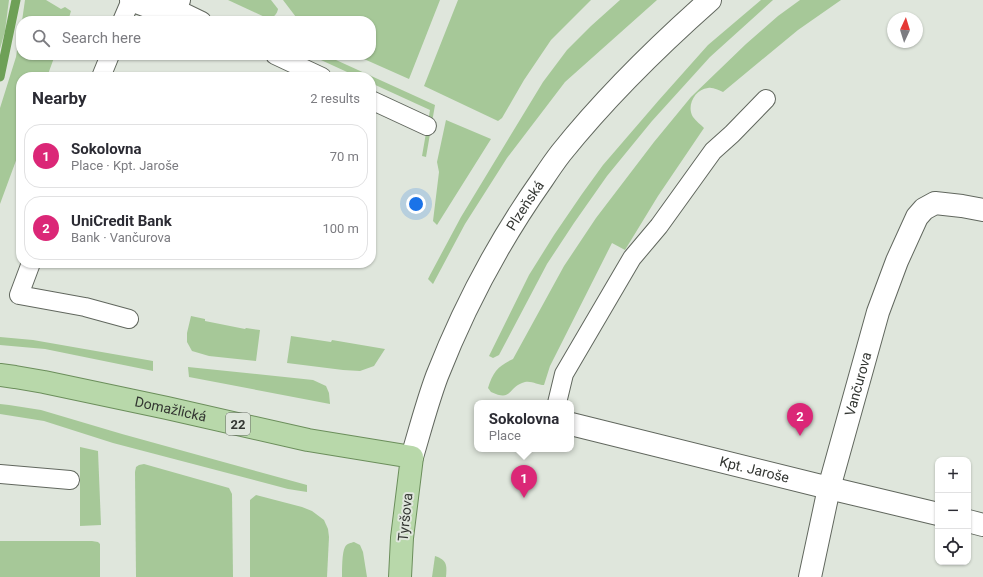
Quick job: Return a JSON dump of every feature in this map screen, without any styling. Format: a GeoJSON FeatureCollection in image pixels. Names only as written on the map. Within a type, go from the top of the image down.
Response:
{"type":"FeatureCollection","features":[{"type":"Feature","properties":{"kind":"main road","name":"Domažlická"},"geometry":{"type":"LineString","coordinates":[[0,375],[44,382],[308,440],[412,457]]}},
{"type":"Feature","properties":{"kind":"main road","name":"Tyršova"},"geometry":{"type":"LineString","coordinates":[[400,577],[402,538],[412,457]]}},
{"type":"Feature","properties":{"kind":"street"},"geometry":{"type":"LineString","coordinates":[[131,0],[155,9],[177,4]]}},
{"type":"Feature","properties":{"kind":"street","name":"Plzeňská"},"geometry":{"type":"LineString","coordinates":[[412,457],[436,378],[459,322],[492,258],[525,203],[561,154],[601,106],[677,29],[710,0]]}},
{"type":"Feature","properties":{"kind":"street","name":"Vančurova"},"geometry":{"type":"LineString","coordinates":[[810,577],[829,488],[878,312],[897,261],[917,217],[924,209],[935,203],[983,210]]}},
{"type":"Feature","properties":{"kind":"street","name":"Kpt. Jaroše"},"geometry":{"type":"LineString","coordinates":[[574,425],[935,513]]}},
{"type":"Feature","properties":{"kind":"street"},"geometry":{"type":"LineString","coordinates":[[971,522],[983,525]]}},
{"type":"Feature","properties":{"kind":"lane"},"geometry":{"type":"LineString","coordinates":[[124,16],[131,0]]}},
{"type":"Feature","properties":{"kind":"lane"},"geometry":{"type":"LineString","coordinates":[[177,4],[195,16]]}},
{"type":"Feature","properties":{"kind":"lane"},"geometry":{"type":"LineString","coordinates":[[103,72],[108,60]]}},
{"type":"Feature","properties":{"kind":"lane"},"geometry":{"type":"LineString","coordinates":[[286,60],[311,72]]}},
{"type":"Feature","properties":{"kind":"lane"},"geometry":{"type":"LineString","coordinates":[[558,400],[564,374],[632,258],[659,226],[713,151],[766,99]]}},
{"type":"Feature","properties":{"kind":"lane"},"geometry":{"type":"LineString","coordinates":[[376,102],[427,126]]}},
{"type":"Feature","properties":{"kind":"lane"},"geometry":{"type":"LineString","coordinates":[[29,268],[19,295],[85,306],[129,320]]}},
{"type":"Feature","properties":{"kind":"lane"},"geometry":{"type":"LineString","coordinates":[[0,474],[70,480]]}},
{"type":"Feature","properties":{"kind":"green space"},"geometry":{"type":"Polygon","coordinates":[[[0,0],[9,0],[5,31],[0,49],[0,0]]]}},
{"type":"Feature","properties":{"kind":"green space"},"geometry":{"type":"Polygon","coordinates":[[[25,0],[46,0],[61,9],[65,7],[71,11],[70,16],[23,16],[25,0]]]}},
{"type":"Feature","properties":{"kind":"green space"},"geometry":{"type":"Polygon","coordinates":[[[228,0],[271,0],[278,9],[277,12],[274,16],[263,16],[228,0]]]}},
{"type":"Feature","properties":{"kind":"green space"},"geometry":{"type":"Polygon","coordinates":[[[283,0],[440,0],[409,79],[366,60],[376,60],[376,16],[295,16],[283,0]]]}},
{"type":"Feature","properties":{"kind":"green space"},"geometry":{"type":"Polygon","coordinates":[[[458,0],[591,0],[551,40],[524,80],[502,118],[498,121],[424,86],[458,0]]]}},
{"type":"Feature","properties":{"kind":"green space"},"geometry":{"type":"Polygon","coordinates":[[[620,0],[657,0],[565,82],[507,158],[465,224],[433,284],[428,279],[461,217],[543,82],[567,50],[620,0]]]}},
{"type":"Feature","properties":{"kind":"green space"},"geometry":{"type":"Polygon","coordinates":[[[761,0],[773,0],[710,57],[652,121],[607,176],[547,264],[499,355],[493,358],[489,356],[529,275],[554,235],[603,165],[708,45],[761,0]]]}},
{"type":"Feature","properties":{"kind":"green space"},"geometry":{"type":"Polygon","coordinates":[[[800,0],[841,0],[798,30],[723,92],[710,88],[699,91],[691,103],[691,113],[704,128],[658,196],[625,250],[612,243],[550,366],[544,385],[525,382],[518,385],[503,396],[491,392],[488,388],[494,374],[503,364],[513,359],[564,266],[596,218],[654,142],[691,97],[746,44],[778,16],[800,0]]]}},
{"type":"Feature","properties":{"kind":"green space"},"geometry":{"type":"Polygon","coordinates":[[[16,57],[16,60],[53,60],[49,72],[16,72],[16,161],[0,204],[0,108],[16,57]]]}},
{"type":"Feature","properties":{"kind":"green space"},"geometry":{"type":"Polygon","coordinates":[[[321,60],[336,60],[362,72],[347,72],[321,60]]]}},
{"type":"Feature","properties":{"kind":"green space"},"geometry":{"type":"Polygon","coordinates":[[[376,78],[435,105],[426,157],[422,156],[430,110],[376,85],[376,78]]]}},
{"type":"Feature","properties":{"kind":"green space"},"geometry":{"type":"Polygon","coordinates":[[[446,120],[491,139],[437,225],[433,221],[439,172],[437,162],[446,120]]]}},
{"type":"Feature","properties":{"kind":"green space"},"geometry":{"type":"Polygon","coordinates":[[[191,316],[205,319],[205,321],[245,329],[260,330],[256,361],[209,356],[192,351],[187,342],[187,333],[191,316]]]}},
{"type":"Feature","properties":{"kind":"green space"},"geometry":{"type":"Polygon","coordinates":[[[291,336],[331,342],[332,340],[385,349],[374,366],[360,371],[287,363],[291,336]]]}},
{"type":"Feature","properties":{"kind":"green space"},"geometry":{"type":"Polygon","coordinates":[[[0,337],[33,340],[153,361],[153,371],[45,349],[0,345],[0,337]]]}},
{"type":"Feature","properties":{"kind":"green space"},"geometry":{"type":"Polygon","coordinates":[[[188,367],[313,380],[326,386],[329,393],[330,404],[189,377],[188,367]]]}},
{"type":"Feature","properties":{"kind":"green space"},"geometry":{"type":"Polygon","coordinates":[[[0,404],[41,410],[307,485],[307,492],[288,489],[113,443],[44,421],[0,414],[0,404]]]}},
{"type":"Feature","properties":{"kind":"green space"},"geometry":{"type":"Polygon","coordinates":[[[80,447],[98,451],[101,525],[80,526],[80,447]]]}},
{"type":"Feature","properties":{"kind":"green space"},"geometry":{"type":"Polygon","coordinates":[[[144,464],[229,488],[232,494],[233,577],[136,577],[135,472],[136,467],[144,464]]]}},
{"type":"Feature","properties":{"kind":"green space"},"geometry":{"type":"Polygon","coordinates":[[[256,495],[302,507],[312,511],[324,520],[328,529],[329,537],[327,577],[250,577],[250,500],[256,495]]]}},
{"type":"Feature","properties":{"kind":"green space"},"geometry":{"type":"Polygon","coordinates":[[[0,541],[98,542],[100,544],[100,577],[0,577],[0,541]]]}},
{"type":"Feature","properties":{"kind":"green space"},"geometry":{"type":"Polygon","coordinates":[[[354,542],[360,545],[363,552],[367,577],[342,577],[344,549],[349,543],[354,542]]]}},
{"type":"Feature","properties":{"kind":"green space"},"geometry":{"type":"Polygon","coordinates":[[[435,556],[444,561],[446,577],[432,577],[435,556]]]}},
{"type":"Feature","properties":{"kind":"waterway"},"geometry":{"type":"LineString","coordinates":[[0,77],[16,0]]}},
{"type":"Feature","properties":{"kind":"place","name":"UniCredit Bank"},"geometry":{"type":"Point","coordinates":[800,436]}},
{"type":"Feature","properties":{"kind":"place","name":"Sokolovna"},"geometry":{"type":"Point","coordinates":[524,498]}}]}
